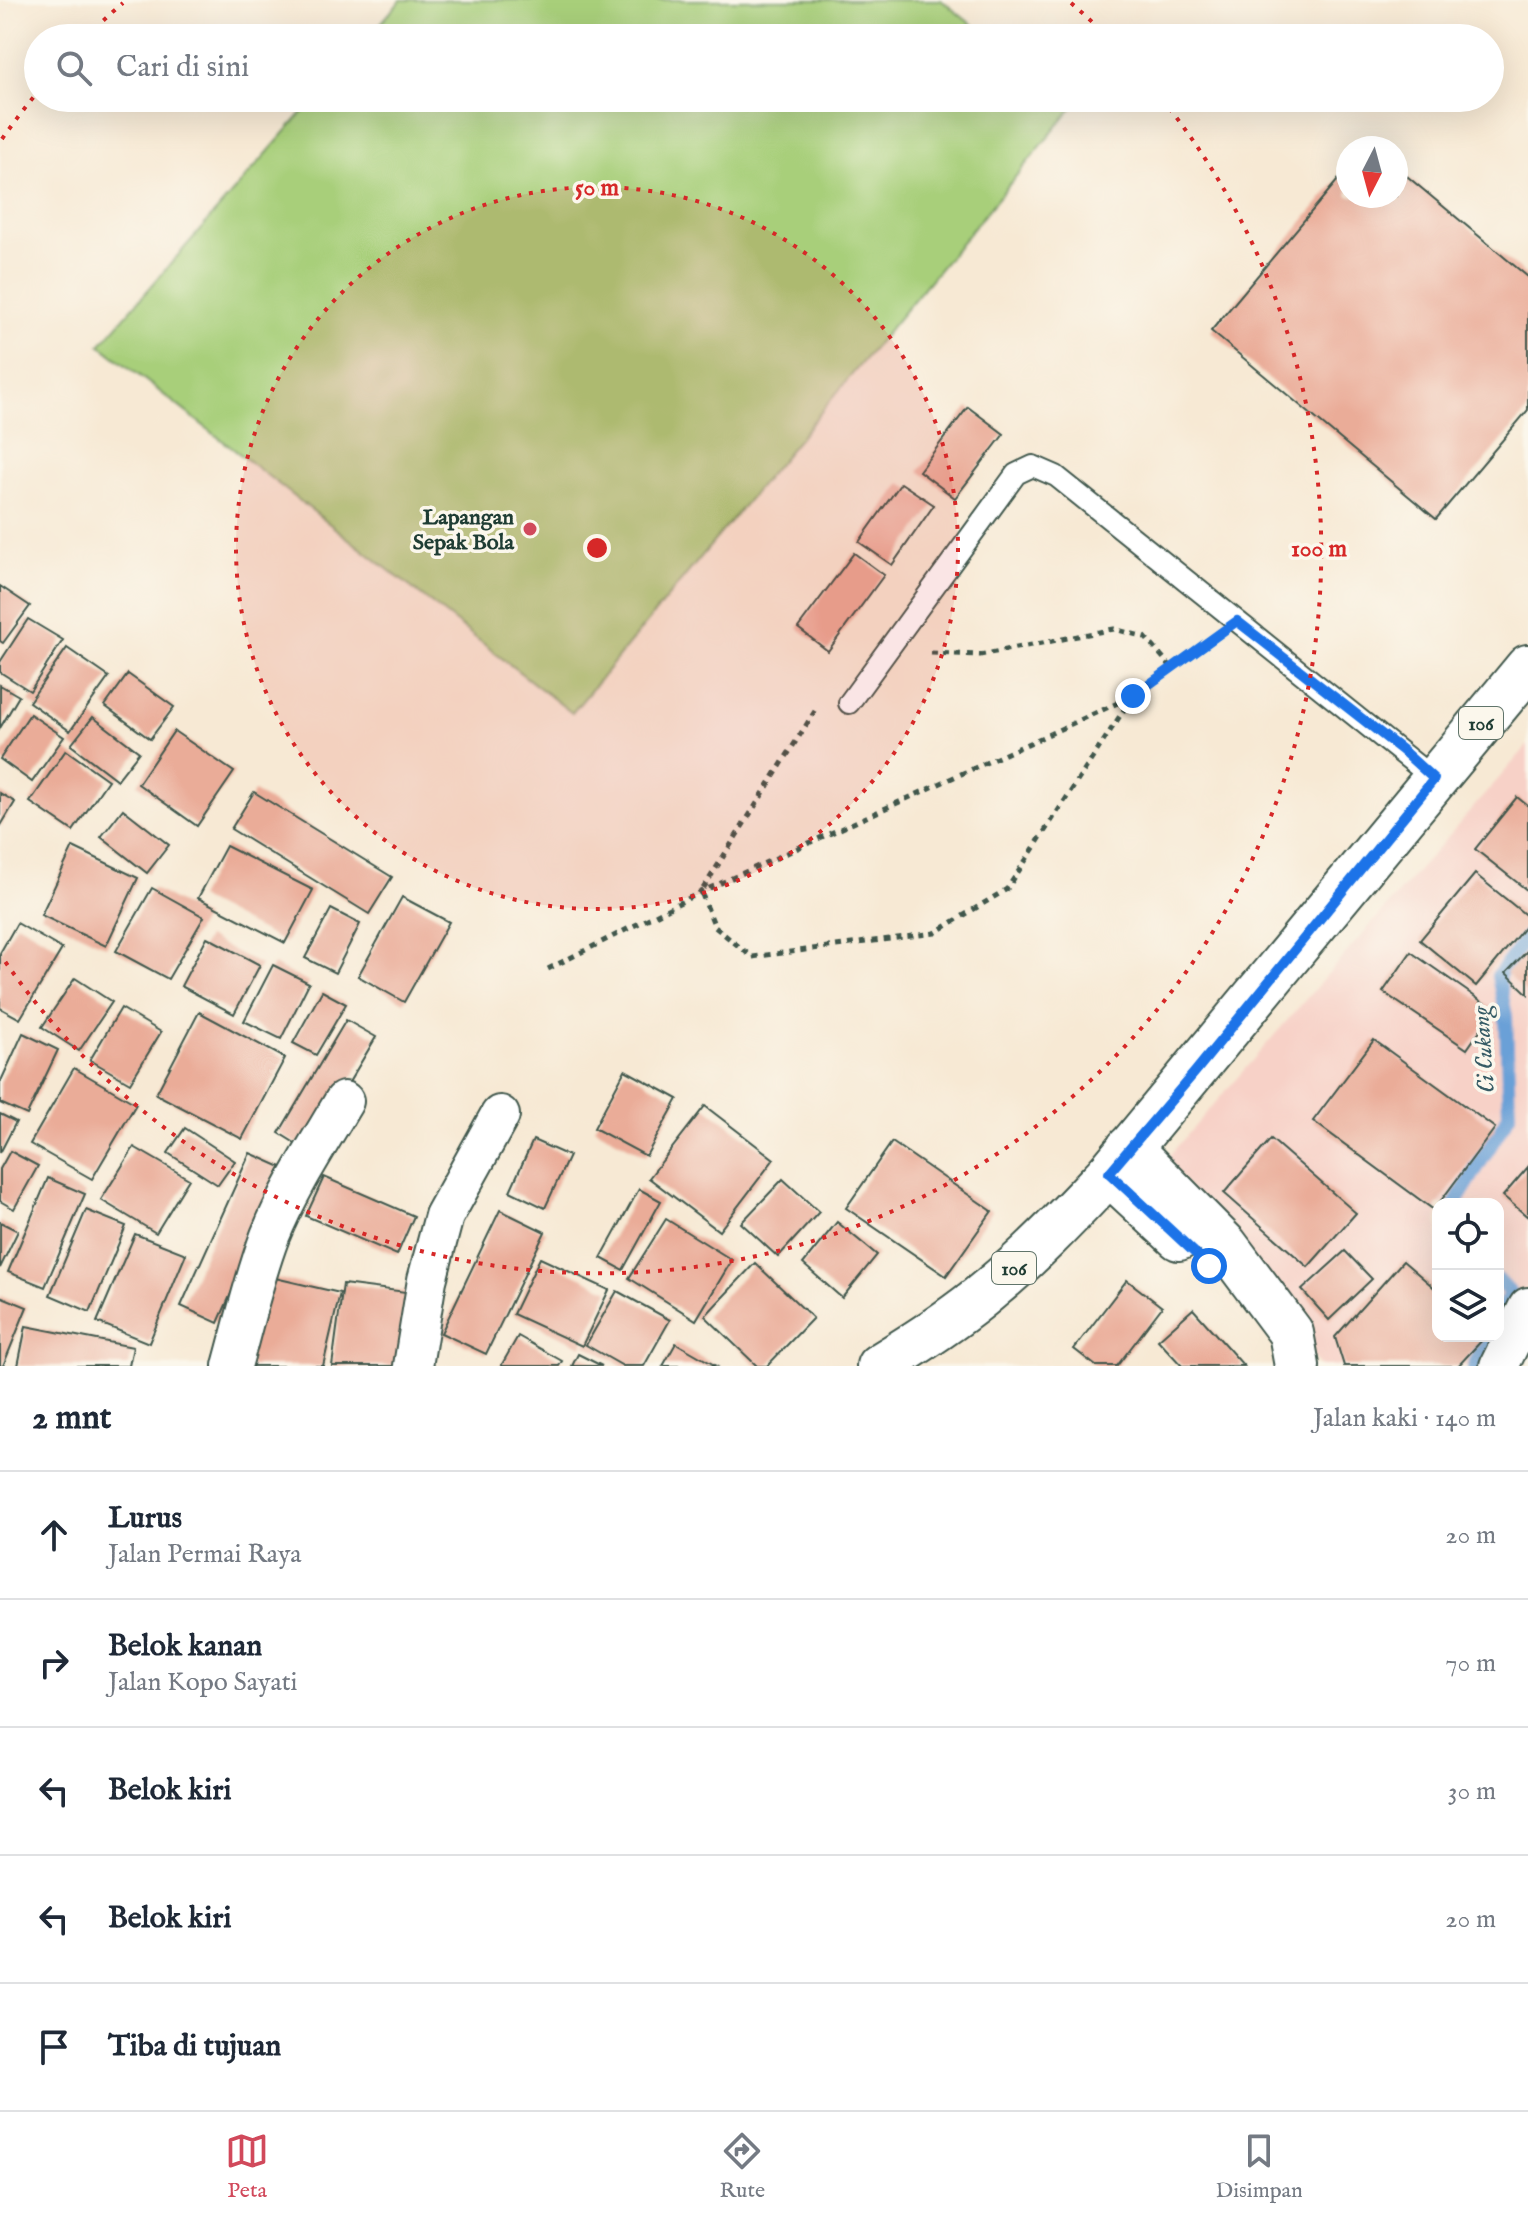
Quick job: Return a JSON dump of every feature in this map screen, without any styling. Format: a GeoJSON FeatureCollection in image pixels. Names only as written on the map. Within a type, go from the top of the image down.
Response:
{"type":"FeatureCollection","features":[{"type":"Feature","properties":{"kind":"main road","name":"106"},"geometry":{"type":"LineString","coordinates":[[879,1366],[920,1341],[989,1290],[1048,1238],[1195,1072],[1528,667]]}},
{"type":"Feature","properties":{"kind":"main road"},"geometry":{"type":"LineString","coordinates":[[1119,1160],[1226,1246],[1291,1333],[1296,1366]]}},
{"type":"Feature","properties":{"kind":"street"},"geometry":{"type":"LineString","coordinates":[[232,1366],[257,1273],[272,1233],[304,1167],[344,1101]]}},
{"type":"Feature","properties":{"kind":"street"},"geometry":{"type":"LineString","coordinates":[[413,1366],[427,1280],[444,1216],[500,1115]]}},
{"type":"Feature","properties":{"kind":"street"},"geometry":{"type":"LineString","coordinates":[[1499,1366],[1528,1307]]}},
{"type":"Feature","properties":{"kind":"lane"},"geometry":{"type":"LineString","coordinates":[[849,703],[1016,474],[1033,466],[1056,476],[1402,750],[1434,779]]}},
{"type":"Feature","properties":{"kind":"path"},"geometry":{"type":"LineString","coordinates":[[548,969],[701,892],[1133,696],[1237,621]]}},
{"type":"Feature","properties":{"kind":"path"},"geometry":{"type":"LineString","coordinates":[[887,650],[980,655],[1114,629],[1145,637],[1172,668]]}},
{"type":"Feature","properties":{"kind":"path"},"geometry":{"type":"LineString","coordinates":[[701,892],[715,927],[752,957],[935,933],[1007,889],[1133,696]]}},
{"type":"Feature","properties":{"kind":"path"},"geometry":{"type":"LineString","coordinates":[[701,892],[823,699]]}},
{"type":"Feature","properties":{"kind":"shaded area"},"geometry":{"type":"Polygon","coordinates":[[[1528,745],[1528,1284],[1504,1324],[1504,1198],[1432,1198],[1432,1342],[1493,1342],[1479,1366],[1320,1366],[1167,1158],[1528,745]]]}},
{"type":"Feature","properties":{"kind":"green space"},"geometry":{"type":"Polygon","coordinates":[[[401,0],[941,0],[971,24],[380,24],[401,0]]]}},
{"type":"Feature","properties":{"kind":"green space","name":"Lapangan Sepak Bola"},"geometry":{"type":"Polygon","coordinates":[[[303,112],[1069,112],[572,713],[100,345],[303,112]]]}},
{"type":"Feature","properties":{"kind":"building"},"geometry":{"type":"Polygon","coordinates":[[[1408,177],[1528,277],[1528,410],[1436,519],[1211,331],[1336,182],[1336,208],[1408,208],[1408,177]]]}},
{"type":"Feature","properties":{"kind":"building"},"geometry":{"type":"Polygon","coordinates":[[[968,407],[1004,434],[955,498],[919,471],[968,407]]]}},
{"type":"Feature","properties":{"kind":"building"},"geometry":{"type":"Polygon","coordinates":[[[901,483],[934,505],[892,565],[859,542],[901,483]]]}},
{"type":"Feature","properties":{"kind":"building"},"geometry":{"type":"Polygon","coordinates":[[[854,553],[884,575],[828,651],[798,628],[854,553]]]}},
{"type":"Feature","properties":{"kind":"building"},"geometry":{"type":"Polygon","coordinates":[[[0,586],[30,606],[3,643],[0,641],[0,586]]]}},
{"type":"Feature","properties":{"kind":"building"},"geometry":{"type":"Polygon","coordinates":[[[28,619],[63,640],[30,691],[0,672],[0,662],[28,619]]]}},
{"type":"Feature","properties":{"kind":"building"},"geometry":{"type":"Polygon","coordinates":[[[67,648],[109,677],[70,731],[29,702],[67,648]]]}},
{"type":"Feature","properties":{"kind":"building"},"geometry":{"type":"Polygon","coordinates":[[[128,674],[174,707],[150,739],[105,706],[128,674]]]}},
{"type":"Feature","properties":{"kind":"building"},"geometry":{"type":"Polygon","coordinates":[[[0,685],[19,696],[0,728],[0,685]]]}},
{"type":"Feature","properties":{"kind":"building"},"geometry":{"type":"Polygon","coordinates":[[[30,714],[64,737],[32,782],[0,759],[30,714]]]}},
{"type":"Feature","properties":{"kind":"building"},"geometry":{"type":"Polygon","coordinates":[[[93,717],[139,752],[117,780],[71,745],[93,717]]]}},
{"type":"Feature","properties":{"kind":"building"},"geometry":{"type":"Polygon","coordinates":[[[174,731],[234,772],[197,826],[138,784],[174,731]]]}},
{"type":"Feature","properties":{"kind":"building"},"geometry":{"type":"Polygon","coordinates":[[[66,750],[108,780],[73,831],[30,802],[66,750]]]}},
{"type":"Feature","properties":{"kind":"building"},"geometry":{"type":"Polygon","coordinates":[[[254,792],[392,877],[369,914],[231,829],[254,792]]]}},
{"type":"Feature","properties":{"kind":"building"},"geometry":{"type":"Polygon","coordinates":[[[0,793],[15,802],[0,827],[0,793]]]}},
{"type":"Feature","properties":{"kind":"building"},"geometry":{"type":"Polygon","coordinates":[[[1517,797],[1528,806],[1528,891],[1475,849],[1517,797]]]}},
{"type":"Feature","properties":{"kind":"building"},"geometry":{"type":"Polygon","coordinates":[[[123,809],[169,845],[147,873],[101,837],[123,809]]]}},
{"type":"Feature","properties":{"kind":"building"},"geometry":{"type":"Polygon","coordinates":[[[226,846],[313,890],[285,943],[198,898],[226,846]]]}},
{"type":"Feature","properties":{"kind":"building"},"geometry":{"type":"Polygon","coordinates":[[[73,847],[138,878],[106,946],[41,915],[73,847]]]}},
{"type":"Feature","properties":{"kind":"building"},"geometry":{"type":"Polygon","coordinates":[[[1475,874],[1528,917],[1528,923],[1476,986],[1420,940],[1475,874]]]}},
{"type":"Feature","properties":{"kind":"building"},"geometry":{"type":"Polygon","coordinates":[[[152,888],[204,917],[168,979],[116,951],[152,888]]]}},
{"type":"Feature","properties":{"kind":"building"},"geometry":{"type":"Polygon","coordinates":[[[402,897],[449,922],[404,1002],[358,976],[402,897]]]}},
{"type":"Feature","properties":{"kind":"building"},"geometry":{"type":"Polygon","coordinates":[[[331,909],[360,924],[335,973],[305,958],[331,909]]]}},
{"type":"Feature","properties":{"kind":"building"},"geometry":{"type":"Polygon","coordinates":[[[17,923],[62,949],[20,1019],[0,1008],[0,953],[17,923]]]}},
{"type":"Feature","properties":{"kind":"building"},"geometry":{"type":"Polygon","coordinates":[[[207,937],[260,965],[234,1014],[181,986],[207,937]]]}},
{"type":"Feature","properties":{"kind":"building"},"geometry":{"type":"Polygon","coordinates":[[[1528,950],[1528,994],[1506,973],[1528,950]]]}},
{"type":"Feature","properties":{"kind":"building"},"geometry":{"type":"Polygon","coordinates":[[[1411,952],[1494,1010],[1467,1049],[1383,992],[1411,952]]]}},
{"type":"Feature","properties":{"kind":"building"},"geometry":{"type":"Polygon","coordinates":[[[273,965],[309,983],[281,1039],[244,1021],[273,965]]]}},
{"type":"Feature","properties":{"kind":"building"},"geometry":{"type":"Polygon","coordinates":[[[75,978],[112,1002],[79,1051],[42,1027],[75,978]]]}},
{"type":"Feature","properties":{"kind":"building"},"geometry":{"type":"Polygon","coordinates":[[[322,991],[346,1004],[316,1055],[293,1043],[322,991]]]}},
{"type":"Feature","properties":{"kind":"building"},"geometry":{"type":"Polygon","coordinates":[[[121,1008],[161,1032],[130,1083],[90,1060],[121,1008]]]}},
{"type":"Feature","properties":{"kind":"building"},"geometry":{"type":"Polygon","coordinates":[[[199,1012],[285,1058],[242,1139],[156,1094],[199,1012]]]}},
{"type":"Feature","properties":{"kind":"building"},"geometry":{"type":"Polygon","coordinates":[[[346,1020],[376,1037],[308,1151],[279,1133],[346,1020]]]}},
{"type":"Feature","properties":{"kind":"building"},"geometry":{"type":"Polygon","coordinates":[[[23,1033],[58,1050],[27,1115],[0,1103],[0,1083],[23,1033]]]}},
{"type":"Feature","properties":{"kind":"building"},"geometry":{"type":"Polygon","coordinates":[[[1374,1040],[1495,1128],[1443,1198],[1432,1198],[1432,1209],[1313,1121],[1374,1040]]]}},
{"type":"Feature","properties":{"kind":"building"},"geometry":{"type":"Polygon","coordinates":[[[74,1068],[136,1104],[92,1179],[30,1144],[74,1068]]]}},
{"type":"Feature","properties":{"kind":"building"},"geometry":{"type":"Polygon","coordinates":[[[625,1070],[678,1099],[646,1156],[594,1128],[625,1070]]]}},
{"type":"Feature","properties":{"kind":"building"},"geometry":{"type":"Polygon","coordinates":[[[705,1106],[774,1159],[719,1231],[649,1178],[705,1106]]]}},
{"type":"Feature","properties":{"kind":"building"},"geometry":{"type":"Polygon","coordinates":[[[0,1114],[16,1122],[0,1153],[0,1114]]]}},
{"type":"Feature","properties":{"kind":"building"},"geometry":{"type":"Polygon","coordinates":[[[185,1128],[235,1161],[218,1185],[168,1153],[185,1128]]]}},
{"type":"Feature","properties":{"kind":"building"},"geometry":{"type":"Polygon","coordinates":[[[1271,1139],[1356,1213],[1308,1267],[1224,1193],[1271,1139]]]}},
{"type":"Feature","properties":{"kind":"building"},"geometry":{"type":"Polygon","coordinates":[[[533,1140],[569,1156],[545,1208],[510,1191],[533,1140]]]}},
{"type":"Feature","properties":{"kind":"building"},"geometry":{"type":"Polygon","coordinates":[[[892,1142],[992,1211],[946,1276],[846,1208],[892,1142]]]}},
{"type":"Feature","properties":{"kind":"building"},"geometry":{"type":"Polygon","coordinates":[[[134,1147],[189,1179],[156,1233],[101,1200],[134,1147]]]}},
{"type":"Feature","properties":{"kind":"building"},"geometry":{"type":"Polygon","coordinates":[[[10,1151],[38,1166],[14,1209],[0,1201],[0,1169],[10,1151]]]}},
{"type":"Feature","properties":{"kind":"building"},"geometry":{"type":"Polygon","coordinates":[[[250,1153],[286,1169],[218,1323],[181,1306],[250,1153]]]}},
{"type":"Feature","properties":{"kind":"building"},"geometry":{"type":"Polygon","coordinates":[[[1528,1167],[1528,1217],[1503,1196],[1528,1167]]]}},
{"type":"Feature","properties":{"kind":"building"},"geometry":{"type":"Polygon","coordinates":[[[324,1177],[414,1216],[397,1255],[306,1216],[324,1177]]]}},
{"type":"Feature","properties":{"kind":"building"},"geometry":{"type":"Polygon","coordinates":[[[48,1178],[85,1194],[45,1287],[8,1272],[48,1178]]]}},
{"type":"Feature","properties":{"kind":"building"},"geometry":{"type":"Polygon","coordinates":[[[783,1179],[819,1212],[778,1257],[741,1223],[783,1179]]]}},
{"type":"Feature","properties":{"kind":"building"},"geometry":{"type":"Polygon","coordinates":[[[639,1189],[661,1201],[623,1270],[601,1258],[639,1189]]]}},
{"type":"Feature","properties":{"kind":"building"},"geometry":{"type":"Polygon","coordinates":[[[86,1210],[126,1226],[90,1312],[50,1295],[86,1210]]]}},
{"type":"Feature","properties":{"kind":"building"},"geometry":{"type":"Polygon","coordinates":[[[500,1210],[545,1232],[486,1354],[441,1333],[500,1210]]]}},
{"type":"Feature","properties":{"kind":"building"},"geometry":{"type":"Polygon","coordinates":[[[666,1219],[732,1260],[696,1320],[629,1278],[666,1219]]]}},
{"type":"Feature","properties":{"kind":"building"},"geometry":{"type":"Polygon","coordinates":[[[0,1222],[18,1231],[0,1268],[0,1222]]]}},
{"type":"Feature","properties":{"kind":"building"},"geometry":{"type":"Polygon","coordinates":[[[837,1222],[877,1255],[842,1298],[803,1264],[837,1222]]]}},
{"type":"Feature","properties":{"kind":"building"},"geometry":{"type":"Polygon","coordinates":[[[135,1234],[186,1254],[149,1343],[97,1322],[135,1234]]]}},
{"type":"Feature","properties":{"kind":"building"},"geometry":{"type":"Polygon","coordinates":[[[1345,1251],[1372,1279],[1329,1320],[1302,1290],[1345,1251]]]}},
{"type":"Feature","properties":{"kind":"building"},"geometry":{"type":"Polygon","coordinates":[[[540,1258],[609,1290],[582,1346],[513,1314],[540,1258]]]}},
{"type":"Feature","properties":{"kind":"building"},"geometry":{"type":"Polygon","coordinates":[[[1403,1261],[1432,1286],[1432,1342],[1480,1342],[1458,1366],[1344,1366],[1335,1337],[1403,1261]]]}},
{"type":"Feature","properties":{"kind":"building"},"geometry":{"type":"Polygon","coordinates":[[[755,1263],[813,1318],[767,1366],[757,1366],[705,1316],[755,1263]]]}},
{"type":"Feature","properties":{"kind":"building"},"geometry":{"type":"Polygon","coordinates":[[[262,1275],[340,1293],[323,1366],[241,1366],[262,1275]]]}},
{"type":"Feature","properties":{"kind":"building"},"geometry":{"type":"Polygon","coordinates":[[[1127,1280],[1162,1307],[1117,1366],[1096,1366],[1074,1349],[1127,1280]]]}},
{"type":"Feature","properties":{"kind":"building"},"geometry":{"type":"Polygon","coordinates":[[[343,1284],[414,1293],[404,1366],[332,1366],[343,1284]]]}},
{"type":"Feature","properties":{"kind":"building"},"geometry":{"type":"Polygon","coordinates":[[[617,1291],[670,1320],[644,1366],[623,1366],[586,1345],[617,1291]]]}},
{"type":"Feature","properties":{"kind":"building"},"geometry":{"type":"Polygon","coordinates":[[[0,1296],[27,1307],[3,1366],[0,1366],[0,1296]]]}},
{"type":"Feature","properties":{"kind":"building"},"geometry":{"type":"Polygon","coordinates":[[[1193,1309],[1244,1366],[1182,1366],[1158,1340],[1193,1309]]]}},
{"type":"Feature","properties":{"kind":"building"},"geometry":{"type":"Polygon","coordinates":[[[26,1326],[133,1347],[129,1366],[18,1366],[26,1326]]]}},
{"type":"Feature","properties":{"kind":"building"},"geometry":{"type":"Polygon","coordinates":[[[518,1336],[562,1361],[559,1366],[501,1366],[518,1336]]]}},
{"type":"Feature","properties":{"kind":"building"},"geometry":{"type":"Polygon","coordinates":[[[676,1343],[716,1366],[663,1366],[676,1343]]]}},
{"type":"Feature","properties":{"kind":"building"},"geometry":{"type":"Polygon","coordinates":[[[578,1354],[602,1366],[572,1366],[578,1354]]]}},
{"type":"Feature","properties":{"kind":"waterway","name":"Ci Cukang"},"geometry":{"type":"LineString","coordinates":[[1459,1198],[1509,1115],[1506,1016],[1498,976],[1528,935]]}},
{"type":"Feature","properties":{"kind":"waterway","name":"Ci Cukang"},"geometry":{"type":"LineString","coordinates":[[1504,1286],[1510,1293],[1504,1305]]}},
{"type":"Feature","properties":{"kind":"waterway","name":"Ci Cukang"},"geometry":{"type":"LineString","coordinates":[[1474,1366],[1486,1342]]}},
{"type":"Feature","properties":{"kind":"place","name":"Lapangan Sepak Bola"},"geometry":{"type":"Point","coordinates":[530,529]}},
{"type":"Feature","properties":{"kind":"route"},"geometry":{"type":"LineString","coordinates":[[1133,696],[1237,621],[1402,750],[1434,779],[1109,1173],[1209,1266]]}}]}
